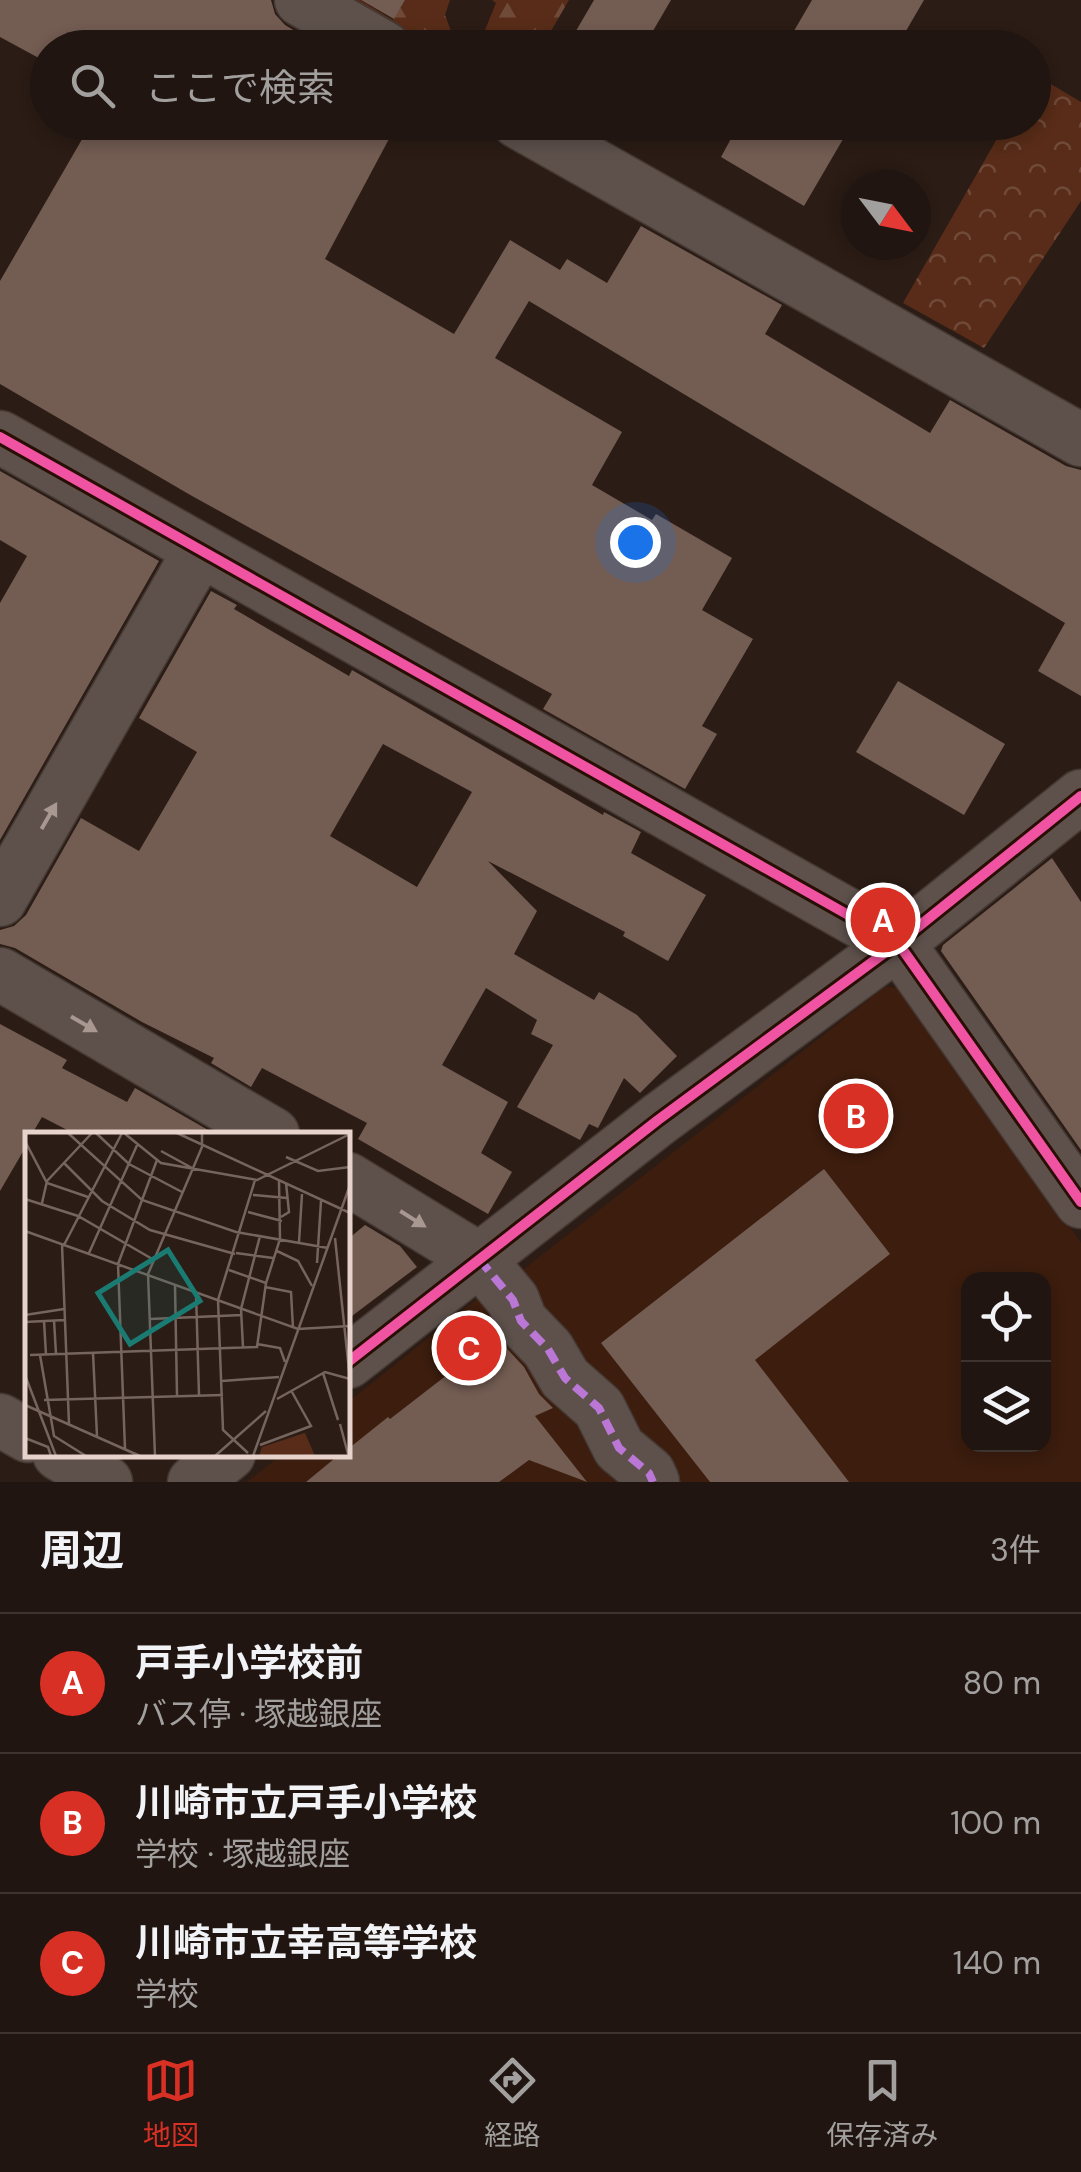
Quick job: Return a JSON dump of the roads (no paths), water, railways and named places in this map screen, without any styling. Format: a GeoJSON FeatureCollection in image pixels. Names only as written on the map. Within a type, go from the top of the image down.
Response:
{"type":"FeatureCollection","features":[{"type":"Feature","properties":{"kind":"street"},"geometry":{"type":"LineString","coordinates":[[301,0],[354,30]]}},
{"type":"Feature","properties":{"kind":"street"},"geometry":{"type":"LineString","coordinates":[[550,140],[1081,440]]}},
{"type":"Feature","properties":{"kind":"street"},"geometry":{"type":"LineString","coordinates":[[0,437],[898,943],[1073,1176]]}},
{"type":"Feature","properties":{"kind":"street"},"geometry":{"type":"LineString","coordinates":[[0,900],[200,550]]}},
{"type":"Feature","properties":{"kind":"street"},"geometry":{"type":"LineString","coordinates":[[350,1360],[658,1120],[898,943],[1081,796]]}},
{"type":"Feature","properties":{"kind":"street"},"geometry":{"type":"LineString","coordinates":[[0,974],[270,1132]]}},
{"type":"Feature","properties":{"kind":"street"},"geometry":{"type":"LineString","coordinates":[[350,1180],[479,1260],[512,1300],[521,1321],[548,1348],[566,1378],[599,1408],[619,1448],[649,1472],[653,1482]]}},
{"type":"Feature","properties":{"kind":"street"},"geometry":{"type":"LineString","coordinates":[[0,1420],[25,1434]]}},
{"type":"Feature","properties":{"kind":"street"},"geometry":{"type":"LineString","coordinates":[[64,1457],[106,1482]]}},
{"type":"Feature","properties":{"kind":"street"},"geometry":{"type":"LineString","coordinates":[[194,1482],[225,1457]]}},
{"type":"Feature","properties":{"kind":"place","name":"戸手小学校前"},"geometry":{"type":"Point","coordinates":[883,920]}},
{"type":"Feature","properties":{"kind":"place","name":"川崎市立戸手小学校"},"geometry":{"type":"Point","coordinates":[856,1116]}},
{"type":"Feature","properties":{"kind":"place","name":"川崎市立幸高等学校"},"geometry":{"type":"Point","coordinates":[469,1348]}}]}
